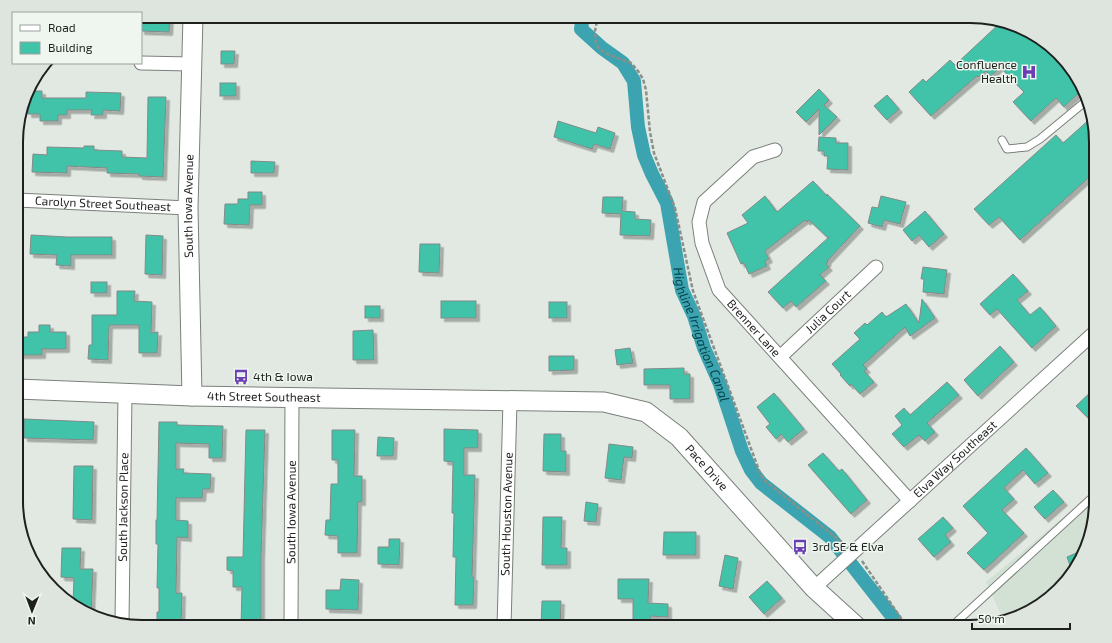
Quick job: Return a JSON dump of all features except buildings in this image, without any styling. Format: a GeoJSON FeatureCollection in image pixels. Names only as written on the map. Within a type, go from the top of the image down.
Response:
{"type":"FeatureCollection","features":[{"type":"Feature","properties":{"kind":"street","name":"South Iowa Avenue"},"geometry":{"type":"LineString","coordinates":[[192,396],[188,208],[193,23]]}},
{"type":"Feature","properties":{"kind":"street"},"geometry":{"type":"LineString","coordinates":[[142,63],[191,64]]}},
{"type":"Feature","properties":{"kind":"street","name":"Brenner Lane"},"geometry":{"type":"LineString","coordinates":[[775,150],[753,156],[704,202],[699,222],[702,243],[719,290],[910,500]]}},
{"type":"Feature","properties":{"kind":"street","name":"Carolyn Street Southeast"},"geometry":{"type":"LineString","coordinates":[[23,200],[188,208]]}},
{"type":"Feature","properties":{"kind":"street","name":"Julia Court"},"geometry":{"type":"LineString","coordinates":[[780,357],[876,267]]}},
{"type":"Feature","properties":{"kind":"street","name":"Elva Way Southeast"},"geometry":{"type":"LineString","coordinates":[[814,588],[1089,337]]}},
{"type":"Feature","properties":{"kind":"street","name":"4th Street Southeast"},"geometry":{"type":"LineString","coordinates":[[23,389],[192,396],[510,401]]}},
{"type":"Feature","properties":{"kind":"street","name":"South Jackson Place"},"geometry":{"type":"LineString","coordinates":[[122,618],[125,393]]}},
{"type":"Feature","properties":{"kind":"street","name":"South Iowa Avenue"},"geometry":{"type":"LineString","coordinates":[[292,397],[292,620]]}},
{"type":"Feature","properties":{"kind":"street","name":"Pace Drive"},"geometry":{"type":"LineString","coordinates":[[510,401],[604,402],[646,412],[679,437],[814,588],[849,620]]}},
{"type":"Feature","properties":{"kind":"street","name":"South Houston Avenue"},"geometry":{"type":"LineString","coordinates":[[504,620],[510,401]]}},
{"type":"Feature","properties":{"kind":"lane"},"geometry":{"type":"LineString","coordinates":[[1002,140],[1007,149],[1027,147],[1040,139],[1082,104]]}},
{"type":"Feature","properties":{"kind":"lane"},"geometry":{"type":"LineString","coordinates":[[958,620],[1089,500]]}},
{"type":"Feature","properties":{"kind":"path"},"geometry":{"type":"LineString","coordinates":[[597,23],[595,31],[596,43],[600,49],[607,54],[631,63],[643,80],[646,90],[650,132],[654,153],[674,208],[693,292],[760,473],[764,480],[854,552],[902,620]]}},
{"type":"Feature","properties":{"kind":"shaded area"},"geometry":{"type":"Polygon","coordinates":[[[1089,496],[1087,524],[1080,546],[1064,573],[1048,590],[1036,600],[1022,608],[1001,616],[986,582],[1089,496]]]}},
{"type":"Feature","properties":{"kind":"waterway","name":"Highline Irrigation Canal"},"geometry":{"type":"LineString","coordinates":[[582,23],[581,29],[602,48],[623,63],[634,81],[638,127],[644,155],[667,203],[682,290],[694,316],[704,348],[720,384],[742,451],[751,470],[761,483],[830,537],[895,620]]}},
{"type":"Feature","properties":{"kind":"place","name":"Confluence Health"},"geometry":{"type":"Point","coordinates":[1029,72]}},
{"type":"Feature","properties":{"kind":"place","name":"4th & Iowa"},"geometry":{"type":"Point","coordinates":[241,377]}},
{"type":"Feature","properties":{"kind":"place","name":"3rd SE & Elva"},"geometry":{"type":"Point","coordinates":[800,547]}}]}
